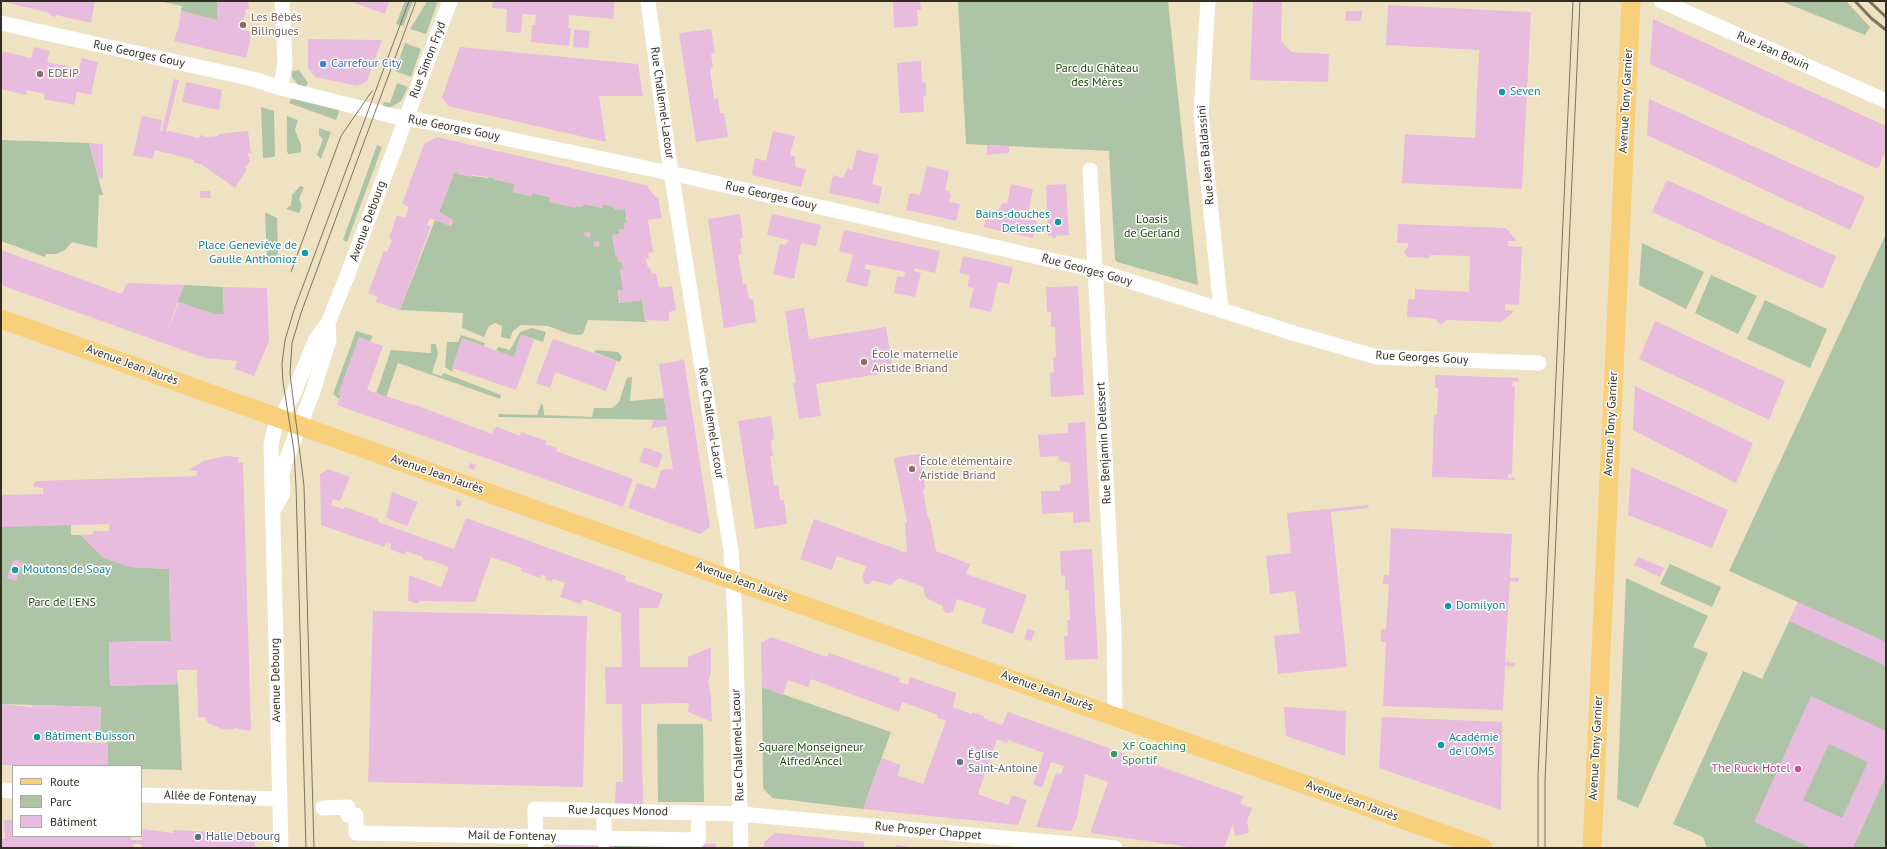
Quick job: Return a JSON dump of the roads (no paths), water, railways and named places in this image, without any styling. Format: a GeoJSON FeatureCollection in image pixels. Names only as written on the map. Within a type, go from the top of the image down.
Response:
{"type":"FeatureCollection","features":[{"type":"Feature","properties":{"kind":"main road","name":"Avenue Tony Garnier"},"geometry":{"type":"LineString","coordinates":[[1592,848],[1631,1]]}},
{"type":"Feature","properties":{"kind":"main road","name":"Avenue Jean Jaurès"},"geometry":{"type":"LineString","coordinates":[[1,319],[1114,715],[1483,848]]}},
{"type":"Feature","properties":{"kind":"street"},"geometry":{"type":"LineString","coordinates":[[281,88],[285,62],[282,1]]}},
{"type":"Feature","properties":{"kind":"street","name":"Rue Simon Fryd"},"geometry":{"type":"LineString","coordinates":[[406,119],[450,1]]}},
{"type":"Feature","properties":{"kind":"street","name":"Rue Challemel-Lacour"},"geometry":{"type":"LineString","coordinates":[[648,1],[731,551],[735,616],[741,848]]}},
{"type":"Feature","properties":{"kind":"street","name":"Rue Jean Baldassini"},"geometry":{"type":"LineString","coordinates":[[1208,1],[1201,114],[1220,309]]}},
{"type":"Feature","properties":{"kind":"street","name":"Rue Jean Bouin"},"geometry":{"type":"LineString","coordinates":[[1661,1],[1886,101]]}},
{"type":"Feature","properties":{"kind":"street","name":"Rue Georges Gouy"},"geometry":{"type":"LineString","coordinates":[[1,23],[253,78],[281,88],[406,119],[428,122],[673,174],[1095,270],[1377,357],[1539,363]]}},
{"type":"Feature","properties":{"kind":"street","name":"Avenue Debourg"},"geometry":{"type":"LineString","coordinates":[[280,848],[273,512],[270,450],[275,428],[293,395],[316,339],[328,323],[406,119]]}},
{"type":"Feature","properties":{"kind":"street","name":"Rue Benjamin Delessert"},"geometry":{"type":"LineString","coordinates":[[1090,170],[1114,632],[1114,715]]}},
{"type":"Feature","properties":{"kind":"street","name":"Avenue Debourg"},"geometry":{"type":"LineString","coordinates":[[273,512],[283,493],[282,475],[312,394],[329,340],[328,323]]}},
{"type":"Feature","properties":{"kind":"street"},"geometry":{"type":"LineString","coordinates":[[1,790],[12,791]]}},
{"type":"Feature","properties":{"kind":"street","name":"Allée de Fontenay"},"geometry":{"type":"LineString","coordinates":[[142,795],[278,799]]}},
{"type":"Feature","properties":{"kind":"street","name":"Mail de Fontenay"},"geometry":{"type":"LineString","coordinates":[[323,808],[348,807],[348,815],[356,815],[356,833],[536,842],[604,839],[698,840],[698,813]]}},
{"type":"Feature","properties":{"kind":"street","name":"Rue Jacques Monod"},"geometry":{"type":"LineString","coordinates":[[536,842],[535,809],[740,814]]}},
{"type":"Feature","properties":{"kind":"street"},"geometry":{"type":"LineString","coordinates":[[604,810],[604,839]]}},
{"type":"Feature","properties":{"kind":"street","name":"Rue Prosper Chappet"},"geometry":{"type":"LineString","coordinates":[[740,814],[1115,848]]}},
{"type":"Feature","properties":{"kind":"tram line"},"geometry":{"type":"LineString","coordinates":[[306,848],[296,486],[294,451],[283,382],[282,364],[285,340],[294,310],[409,1]]}},
{"type":"Feature","properties":{"kind":"tram line"},"geometry":{"type":"LineString","coordinates":[[314,848],[304,486],[290,374],[292,343],[301,313],[416,1]]}},
{"type":"Feature","properties":{"kind":"tram line"},"geometry":{"type":"LineString","coordinates":[[1538,848],[1538,775],[1573,1]]}},
{"type":"Feature","properties":{"kind":"tram line"},"geometry":{"type":"LineString","coordinates":[[1545,848],[1545,781],[1580,1]]}},
{"type":"Feature","properties":{"kind":"tram line"},"geometry":{"type":"LineString","coordinates":[[291,272],[341,136],[372,91]]}},
{"type":"Feature","properties":{"kind":"railway"},"geometry":{"type":"LineString","coordinates":[[1855,1],[1871,18],[1886,30]]}},
{"type":"Feature","properties":{"kind":"railway"},"geometry":{"type":"LineString","coordinates":[[1869,1],[1886,17]]}},
{"type":"Feature","properties":{"kind":"place","name":"Les Bébés Bilingues"},"geometry":{"type":"Point","coordinates":[243,25]}},
{"type":"Feature","properties":{"kind":"place","name":"Carrefour City"},"geometry":{"type":"Point","coordinates":[323,64]}},
{"type":"Feature","properties":{"kind":"place","name":"EDEIP"},"geometry":{"type":"Point","coordinates":[40,74]}},
{"type":"Feature","properties":{"kind":"place","name":"Seven"},"geometry":{"type":"Point","coordinates":[1502,92]}},
{"type":"Feature","properties":{"kind":"place","name":"Bains-douches Delessert"},"geometry":{"type":"Point","coordinates":[1058,222]}},
{"type":"Feature","properties":{"kind":"place","name":"Place Geneviève de Gaulle Anthonioz"},"geometry":{"type":"Point","coordinates":[305,253]}},
{"type":"Feature","properties":{"kind":"place","name":"École maternelle Aristide Briand"},"geometry":{"type":"Point","coordinates":[864,362]}},
{"type":"Feature","properties":{"kind":"place","name":"École élémentaire Aristide Briand"},"geometry":{"type":"Point","coordinates":[912,469]}},
{"type":"Feature","properties":{"kind":"place","name":"Moutons de Soay"},"geometry":{"type":"Point","coordinates":[15,570]}},
{"type":"Feature","properties":{"kind":"place","name":"Domilyon"},"geometry":{"type":"Point","coordinates":[1448,606]}},
{"type":"Feature","properties":{"kind":"place","name":"Bâtiment Buisson"},"geometry":{"type":"Point","coordinates":[37,737]}},
{"type":"Feature","properties":{"kind":"place","name":"Académie de l'OMS"},"geometry":{"type":"Point","coordinates":[1441,745]}},
{"type":"Feature","properties":{"kind":"place","name":"XF Coaching Sportif"},"geometry":{"type":"Point","coordinates":[1114,754]}},
{"type":"Feature","properties":{"kind":"place","name":"Église Saint-Antoine"},"geometry":{"type":"Point","coordinates":[960,762]}},
{"type":"Feature","properties":{"kind":"place","name":"The Ruck Hotel"},"geometry":{"type":"Point","coordinates":[1798,769]}},
{"type":"Feature","properties":{"kind":"place","name":"Halle Debourg"},"geometry":{"type":"Point","coordinates":[198,837]}},
{"type":"Feature","properties":{"kind":"park label","name":"Parc du Château des Mères"},"geometry":{"type":"Point","coordinates":[1097,76]}},
{"type":"Feature","properties":{"kind":"park label","name":"L'oasis de Gerland"},"geometry":{"type":"Point","coordinates":[1152,227]}},
{"type":"Feature","properties":{"kind":"park label","name":"Parc de l'ENS"},"geometry":{"type":"Point","coordinates":[62,603]}},
{"type":"Feature","properties":{"kind":"park label","name":"Square Monseigneur Alfred Ancel"},"geometry":{"type":"Point","coordinates":[811,755]}}]}
